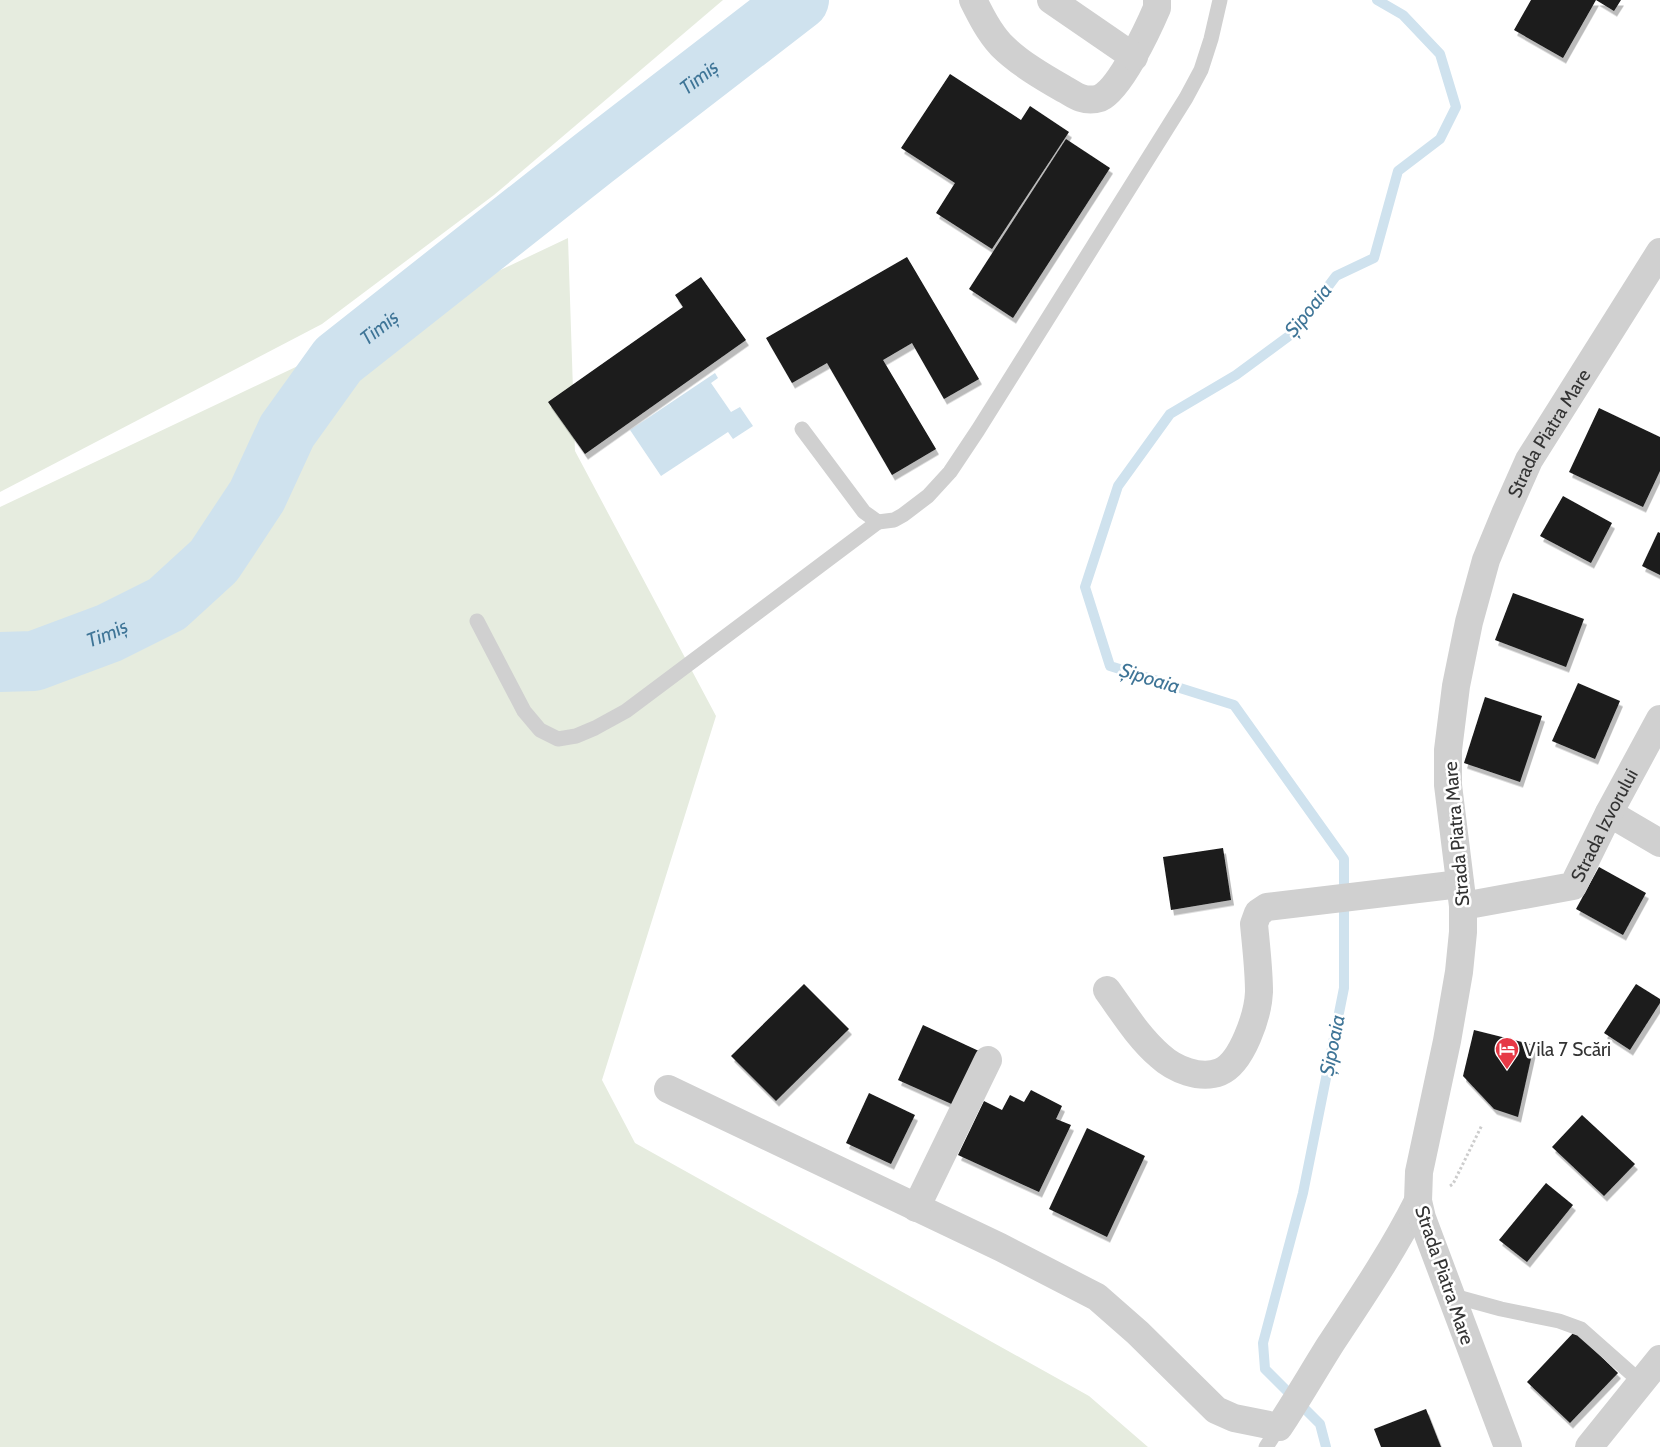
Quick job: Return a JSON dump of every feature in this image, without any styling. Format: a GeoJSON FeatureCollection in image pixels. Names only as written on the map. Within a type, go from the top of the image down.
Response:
{"type":"FeatureCollection","features":[{"type":"Feature","properties":{"kind":"street"},"geometry":{"type":"LineString","coordinates":[[973,0],[984,23],[1002,46],[1025,64],[1082,99],[1092,100],[1105,95],[1134,56],[1157,8],[1157,0]]}},
{"type":"Feature","properties":{"kind":"street"},"geometry":{"type":"LineString","coordinates":[[1051,0],[1134,56]]}},
{"type":"Feature","properties":{"kind":"street","name":"Strada Piatra Mare"},"geometry":{"type":"LineString","coordinates":[[1508,1447],[1450,1295],[1422,1218],[1418,1200],[1419,1172],[1447,1041],[1464,932],[1448,785],[1448,750],[1456,686],[1468,622],[1486,560],[1529,460],[1660,252]]}},
{"type":"Feature","properties":{"kind":"street","name":"Strada Izvorului"},"geometry":{"type":"LineString","coordinates":[[1461,895],[1574,886],[1609,814],[1660,719]]}},
{"type":"Feature","properties":{"kind":"street"},"geometry":{"type":"LineString","coordinates":[[1609,814],[1660,843]]}},
{"type":"Feature","properties":{"kind":"street"},"geometry":{"type":"LineString","coordinates":[[1107,990],[1140,1035],[1160,1056],[1184,1071],[1207,1074],[1221,1072],[1237,1057],[1251,1030],[1259,994],[1254,924],[1258,913],[1266,906],[1421,889],[1461,895]]}},
{"type":"Feature","properties":{"kind":"street"},"geometry":{"type":"LineString","coordinates":[[916,1208],[988,1060]]}},
{"type":"Feature","properties":{"kind":"street"},"geometry":{"type":"LineString","coordinates":[[668,1089],[1000,1247],[1097,1297],[1138,1333],[1216,1410],[1234,1418],[1277,1430],[1384,1264],[1418,1200]]}},
{"type":"Feature","properties":{"kind":"street"},"geometry":{"type":"LineString","coordinates":[[1589,1447],[1660,1359]]}},
{"type":"Feature","properties":{"kind":"lane"},"geometry":{"type":"LineString","coordinates":[[477,621],[524,711],[540,730],[558,739],[576,736],[596,728],[626,710],[878,522],[894,520],[928,496],[950,472],[978,430],[1186,98],[1201,70],[1211,39],[1220,0]]}},
{"type":"Feature","properties":{"kind":"lane"},"geometry":{"type":"LineString","coordinates":[[802,429],[864,512],[878,522]]}},
{"type":"Feature","properties":{"kind":"lane"},"geometry":{"type":"LineString","coordinates":[[1450,1295],[1501,1309],[1559,1321],[1581,1329],[1642,1383]]}},
{"type":"Feature","properties":{"kind":"path"},"geometry":{"type":"LineString","coordinates":[[1418,1200],[1453,1184],[1482,1125]]}},
{"type":"Feature","properties":{"kind":"shaded area"},"geometry":{"type":"Polygon","coordinates":[[[0,0],[723,0],[494,195],[322,324],[0,492],[0,0]]]}},
{"type":"Feature","properties":{"kind":"shaded area"},"geometry":{"type":"Polygon","coordinates":[[[568,238],[575,451],[716,716],[602,1080],[635,1143],[1089,1396],[1148,1447],[0,1447],[0,507],[568,238]]]}},
{"type":"Feature","properties":{"kind":"water"},"geometry":{"type":"Polygon","coordinates":[[[715,373],[718,378],[711,383],[731,412],[740,407],[753,426],[733,439],[728,432],[661,476],[630,430],[715,373]]]}},
{"type":"Feature","properties":{"kind":"building"},"geometry":{"type":"Polygon","coordinates":[[[1531,0],[1596,0],[1563,58],[1514,30],[1531,0]]]}},
{"type":"Feature","properties":{"kind":"building"},"geometry":{"type":"Polygon","coordinates":[[[1596,0],[1621,0],[1614,11],[1596,0]]]}},
{"type":"Feature","properties":{"kind":"building"},"geometry":{"type":"Polygon","coordinates":[[[950,74],[1021,120],[1030,106],[1069,132],[992,249],[936,213],[955,183],[901,148],[950,74]]]}},
{"type":"Feature","properties":{"kind":"building"},"geometry":{"type":"Polygon","coordinates":[[[1066,139],[1110,168],[1013,318],[969,289],[1066,139]]]}},
{"type":"Feature","properties":{"kind":"building"},"geometry":{"type":"Polygon","coordinates":[[[907,257],[979,379],[944,399],[912,343],[883,360],[936,449],[892,475],[827,363],[792,383],[766,338],[907,257]]]}},
{"type":"Feature","properties":{"kind":"building"},"geometry":{"type":"Polygon","coordinates":[[[701,277],[746,340],[585,454],[548,402],[683,307],[675,295],[701,277]]]}},
{"type":"Feature","properties":{"kind":"building"},"geometry":{"type":"Polygon","coordinates":[[[1599,408],[1660,437],[1660,471],[1643,507],[1569,472],[1599,408]]]}},
{"type":"Feature","properties":{"kind":"building"},"geometry":{"type":"Polygon","coordinates":[[[1563,496],[1612,523],[1591,563],[1540,536],[1563,496]]]}},
{"type":"Feature","properties":{"kind":"building"},"geometry":{"type":"Polygon","coordinates":[[[1658,532],[1660,533],[1660,575],[1642,566],[1658,532]]]}},
{"type":"Feature","properties":{"kind":"building"},"geometry":{"type":"Polygon","coordinates":[[[1513,593],[1584,619],[1566,667],[1495,640],[1513,593]]]}},
{"type":"Feature","properties":{"kind":"building"},"geometry":{"type":"Polygon","coordinates":[[[1578,683],[1620,701],[1595,759],[1552,741],[1578,683]]]}},
{"type":"Feature","properties":{"kind":"building"},"geometry":{"type":"Polygon","coordinates":[[[1485,697],[1542,716],[1520,782],[1464,763],[1485,697]]]}},
{"type":"Feature","properties":{"kind":"building"},"geometry":{"type":"Polygon","coordinates":[[[1223,848],[1231,900],[1171,910],[1163,857],[1223,848]]]}},
{"type":"Feature","properties":{"kind":"building"},"geometry":{"type":"Polygon","coordinates":[[[1599,867],[1646,893],[1623,935],[1576,909],[1599,867]]]}},
{"type":"Feature","properties":{"kind":"building"},"geometry":{"type":"Polygon","coordinates":[[[804,984],[849,1029],[776,1101],[731,1056],[804,984]]]}},
{"type":"Feature","properties":{"kind":"building"},"geometry":{"type":"Polygon","coordinates":[[[1636,984],[1660,999],[1660,1003],[1630,1050],[1604,1033],[1636,984]]]}},
{"type":"Feature","properties":{"kind":"building"},"geometry":{"type":"Polygon","coordinates":[[[923,1025],[981,1052],[956,1106],[898,1080],[923,1025]]]}},
{"type":"Feature","properties":{"kind":"building"},"geometry":{"type":"Polygon","coordinates":[[[1474,1030],[1534,1045],[1518,1117],[1494,1109],[1463,1076],[1474,1030]]]}},
{"type":"Feature","properties":{"kind":"building"},"geometry":{"type":"Polygon","coordinates":[[[1031,1090],[1062,1106],[1056,1119],[1071,1125],[1039,1192],[958,1155],[984,1101],[1002,1110],[1010,1095],[1024,1102],[1031,1090]]]}},
{"type":"Feature","properties":{"kind":"building"},"geometry":{"type":"Polygon","coordinates":[[[869,1093],[915,1115],[891,1164],[846,1143],[869,1093]]]}},
{"type":"Feature","properties":{"kind":"building"},"geometry":{"type":"Polygon","coordinates":[[[1582,1115],[1635,1164],[1604,1196],[1552,1147],[1582,1115]]]}},
{"type":"Feature","properties":{"kind":"building"},"geometry":{"type":"Polygon","coordinates":[[[1087,1128],[1145,1156],[1107,1237],[1049,1209],[1087,1128]]]}},
{"type":"Feature","properties":{"kind":"building"},"geometry":{"type":"Polygon","coordinates":[[[1546,1183],[1573,1205],[1527,1262],[1499,1240],[1546,1183]]]}},
{"type":"Feature","properties":{"kind":"building"},"geometry":{"type":"Polygon","coordinates":[[[1575,1331],[1618,1373],[1570,1423],[1527,1382],[1575,1331]]]}},
{"type":"Feature","properties":{"kind":"building"},"geometry":{"type":"Polygon","coordinates":[[[1426,1409],[1441,1447],[1381,1447],[1374,1429],[1426,1409]]]}},
{"type":"Feature","properties":{"kind":"waterway","name":"Timiș"},"geometry":{"type":"LineString","coordinates":[[0,662],[34,661],[109,633],[167,604],[214,561],[257,496],[287,431],[338,360],[594,158],[799,0]]}},
{"type":"Feature","properties":{"kind":"waterway","name":"Șipoaia"},"geometry":{"type":"LineString","coordinates":[[1326,1447],[1320,1424],[1265,1369],[1263,1343],[1303,1193],[1344,988],[1344,859],[1234,705],[1110,666],[1085,587],[1118,486],[1170,414],[1236,375],[1293,333],[1336,276],[1374,258],[1398,171],[1440,139],[1456,107],[1440,54],[1403,15],[1377,0]]}},
{"type":"Feature","properties":{"kind":"place","name":"Vila 7 Scări"},"geometry":{"type":"Point","coordinates":[1507,1070]}}]}
